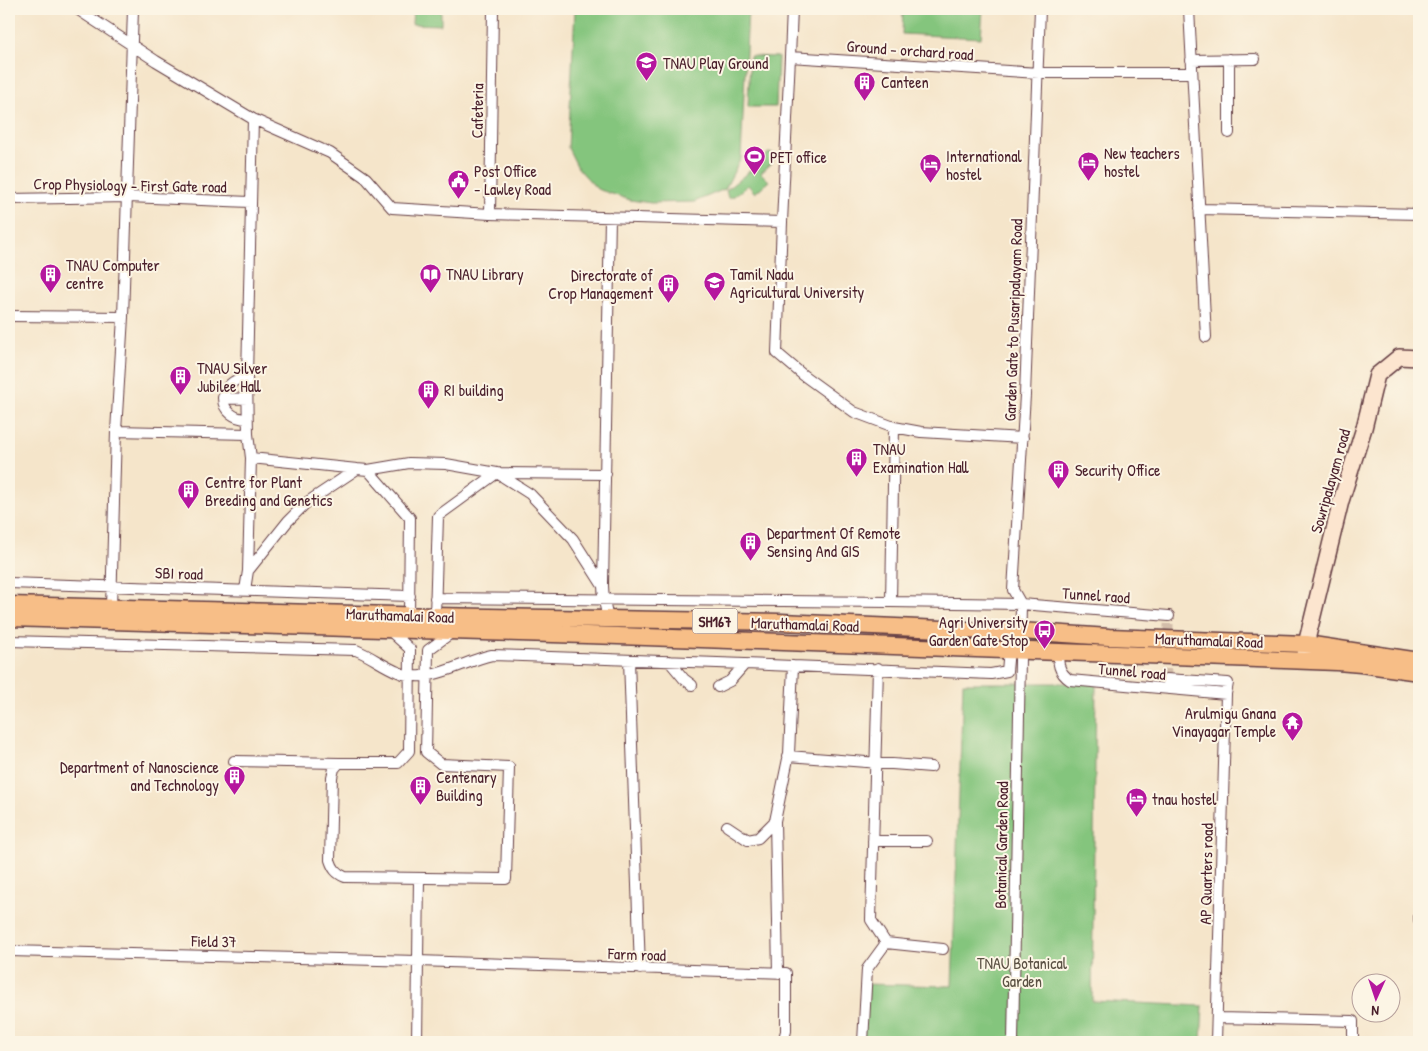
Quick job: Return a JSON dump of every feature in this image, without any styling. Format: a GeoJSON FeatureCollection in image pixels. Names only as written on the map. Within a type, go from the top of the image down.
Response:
{"type":"FeatureCollection","features":[{"type":"Feature","properties":{"kind":"main road","name":"Maruthamalai Road"},"geometry":{"type":"LineString","coordinates":[[9,605],[435,616],[781,622],[1020,631],[1109,637],[1306,644],[1419,661]]}},
{"type":"Feature","properties":{"kind":"main road","name":"Maruthamalai Road"},"geometry":{"type":"LineString","coordinates":[[9,618],[386,627],[1058,650],[1362,664],[1419,672]]}},
{"type":"Feature","properties":{"kind":"street"},"geometry":{"type":"LineString","coordinates":[[77,9],[131,45],[253,119],[330,153],[366,178],[392,208],[490,214],[782,222]]}},
{"type":"Feature","properties":{"kind":"street"},"geometry":{"type":"LineString","coordinates":[[111,608],[116,431],[124,317],[133,9]]}},
{"type":"Feature","properties":{"kind":"street","name":"Cafeteria"},"geometry":{"type":"LineString","coordinates":[[490,214],[493,9]]}},
{"type":"Feature","properties":{"kind":"street"},"geometry":{"type":"LineString","coordinates":[[792,9],[778,353],[803,375],[854,412],[894,427],[921,432],[1023,438]]}},
{"type":"Feature","properties":{"kind":"street","name":"Garden Gate to Pusaripalayam Road"},"geometry":{"type":"LineString","coordinates":[[1014,649],[1020,631],[1021,604],[1013,590],[1023,438],[1039,73],[1040,9]]}},
{"type":"Feature","properties":{"kind":"street"},"geometry":{"type":"LineString","coordinates":[[1189,9],[1206,336]]}},
{"type":"Feature","properties":{"kind":"street","name":"Ground - orchard road"},"geometry":{"type":"LineString","coordinates":[[790,57],[1039,73],[1192,73]]}},
{"type":"Feature","properties":{"kind":"street"},"geometry":{"type":"LineString","coordinates":[[1229,59],[1229,133]]}},
{"type":"Feature","properties":{"kind":"street"},"geometry":{"type":"LineString","coordinates":[[1191,60],[1256,59]]}},
{"type":"Feature","properties":{"kind":"street"},"geometry":{"type":"LineString","coordinates":[[245,590],[248,571],[251,458],[247,419],[247,376],[253,119]]}},
{"type":"Feature","properties":{"kind":"street","name":"Crop Physiology - First Gate road"},"geometry":{"type":"LineString","coordinates":[[9,199],[128,197],[250,202]]}},
{"type":"Feature","properties":{"kind":"street"},"geometry":{"type":"LineString","coordinates":[[1199,209],[1419,214]]}},
{"type":"Feature","properties":{"kind":"street"},"geometry":{"type":"LineString","coordinates":[[608,618],[604,601],[604,586],[610,218]]}},
{"type":"Feature","properties":{"kind":"street"},"geometry":{"type":"LineString","coordinates":[[9,316],[124,317]]}},
{"type":"Feature","properties":{"kind":"street","name":"Sowripalayam road"},"geometry":{"type":"LineString","coordinates":[[1305,661],[1306,644],[1341,501],[1364,428],[1377,375],[1399,357],[1419,358]]}},
{"type":"Feature","properties":{"kind":"street"},"geometry":{"type":"LineString","coordinates":[[247,376],[229,384],[223,398],[224,406],[230,412],[236,417],[247,419]]}},
{"type":"Feature","properties":{"kind":"street"},"geometry":{"type":"LineString","coordinates":[[223,398],[247,399]]}},
{"type":"Feature","properties":{"kind":"street"},"geometry":{"type":"LineString","coordinates":[[891,602],[894,427]]}},
{"type":"Feature","properties":{"kind":"street"},"geometry":{"type":"LineString","coordinates":[[116,431],[248,434]]}},
{"type":"Feature","properties":{"kind":"street"},"geometry":{"type":"LineString","coordinates":[[251,458],[368,470],[410,463],[446,464],[496,473],[606,474]]}},
{"type":"Feature","properties":{"kind":"street"},"geometry":{"type":"LineString","coordinates":[[248,571],[288,521],[306,503],[357,469]]}},
{"type":"Feature","properties":{"kind":"street"},"geometry":{"type":"LineString","coordinates":[[368,470],[410,518],[409,615]]}},
{"type":"Feature","properties":{"kind":"street"},"geometry":{"type":"LineString","coordinates":[[496,473],[530,494],[573,539],[604,586]]}},
{"type":"Feature","properties":{"kind":"street"},"geometry":{"type":"LineString","coordinates":[[435,616],[438,516],[496,473]]}},
{"type":"Feature","properties":{"kind":"street","name":"SBI road"},"geometry":{"type":"LineString","coordinates":[[9,583],[410,596]]}},
{"type":"Feature","properties":{"kind":"street","name":"Tunnel raod"},"geometry":{"type":"LineString","coordinates":[[435,598],[1021,604],[1169,616]]}},
{"type":"Feature","properties":{"kind":"street"},"geometry":{"type":"LineString","coordinates":[[234,761],[398,762],[409,751],[410,649],[386,627]]}},
{"type":"Feature","properties":{"kind":"street"},"geometry":{"type":"LineString","coordinates":[[339,763],[334,768],[332,777],[330,860],[338,874],[345,877],[506,879],[509,767],[441,764],[426,752],[428,650],[456,630]]}},
{"type":"Feature","properties":{"kind":"street"},"geometry":{"type":"LineString","coordinates":[[9,641],[356,650],[370,655],[383,665],[399,673],[410,676],[427,676],[492,655],[878,668],[991,674],[1007,671],[1014,649]]}},
{"type":"Feature","properties":{"kind":"street","name":"Botanical Garden Road"},"geometry":{"type":"LineString","coordinates":[[1013,1042],[1014,649]]}},
{"type":"Feature","properties":{"kind":"street","name":"Tunnel road"},"geometry":{"type":"LineString","coordinates":[[1058,650],[1058,664],[1063,675],[1070,680],[1226,694],[1228,683],[1166,679]]}},
{"type":"Feature","properties":{"kind":"street"},"geometry":{"type":"LineString","coordinates":[[629,660],[640,969]]}},
{"type":"Feature","properties":{"kind":"street"},"geometry":{"type":"LineString","coordinates":[[669,661],[684,679],[692,685]]}},
{"type":"Feature","properties":{"kind":"street"},"geometry":{"type":"LineString","coordinates":[[718,687],[730,681],[746,664]]}},
{"type":"Feature","properties":{"kind":"street"},"geometry":{"type":"LineString","coordinates":[[783,1042],[786,1031],[786,973],[778,973],[775,821],[788,756],[793,666]]}},
{"type":"Feature","properties":{"kind":"street"},"geometry":{"type":"LineString","coordinates":[[878,668],[871,920],[886,943]]}},
{"type":"Feature","properties":{"kind":"street","name":"AP Quarters road"},"geometry":{"type":"LineString","coordinates":[[1216,1042],[1226,694]]}},
{"type":"Feature","properties":{"kind":"street"},"geometry":{"type":"LineString","coordinates":[[788,756],[931,767]]}},
{"type":"Feature","properties":{"kind":"street"},"geometry":{"type":"LineString","coordinates":[[727,826],[748,840],[758,838],[775,821]]}},
{"type":"Feature","properties":{"kind":"street"},"geometry":{"type":"LineString","coordinates":[[873,841],[927,841]]}},
{"type":"Feature","properties":{"kind":"street"},"geometry":{"type":"LineString","coordinates":[[416,1042],[419,878]]}},
{"type":"Feature","properties":{"kind":"street"},"geometry":{"type":"LineString","coordinates":[[1419,901],[1419,920]]}},
{"type":"Feature","properties":{"kind":"street"},"geometry":{"type":"LineString","coordinates":[[886,943],[944,949]]}},
{"type":"Feature","properties":{"kind":"street"},"geometry":{"type":"LineString","coordinates":[[864,1042],[866,969],[886,943]]}},
{"type":"Feature","properties":{"kind":"street","name":"Field 37"},"geometry":{"type":"LineString","coordinates":[[9,950],[418,961]]}},
{"type":"Feature","properties":{"kind":"street","name":"Farm road"},"geometry":{"type":"LineString","coordinates":[[418,961],[778,973]]}},
{"type":"Feature","properties":{"kind":"street"},"geometry":{"type":"LineString","coordinates":[[1217,1018],[1353,1021],[1353,1042]]}},
{"type":"Feature","properties":{"kind":"green space"},"geometry":{"type":"Polygon","coordinates":[[[413,9],[441,9],[441,25],[412,24],[413,9]]]}},
{"type":"Feature","properties":{"kind":"green space"},"geometry":{"type":"Polygon","coordinates":[[[575,9],[748,9],[741,158],[725,189],[694,202],[651,203],[630,200],[597,189],[578,168],[568,148],[575,9]]]}},
{"type":"Feature","properties":{"kind":"green space"},"geometry":{"type":"Polygon","coordinates":[[[903,9],[983,9],[981,38],[902,34],[903,9]]]}},
{"type":"Feature","properties":{"kind":"green space"},"geometry":{"type":"Polygon","coordinates":[[[750,56],[778,57],[776,107],[748,107],[750,56]]]}},
{"type":"Feature","properties":{"kind":"green space","name":"PET office"},"geometry":{"type":"Polygon","coordinates":[[[768,153],[775,154],[771,164],[761,173],[769,181],[755,193],[748,185],[734,196],[728,198],[726,190],[761,162],[768,153]]]}},
{"type":"Feature","properties":{"kind":"green space","name":"TNAU Botanical Garden"},"geometry":{"type":"Polygon","coordinates":[[[963,683],[1096,683],[1092,1001],[1203,1006],[1201,1042],[859,1042],[862,984],[952,986],[963,683]]]}},
{"type":"Feature","properties":{"kind":"tunnel"},"geometry":{"type":"LineString","coordinates":[[1166,679],[1169,616]]}},
{"type":"Feature","properties":{"kind":"place","name":"TNAU Play Ground"},"geometry":{"type":"Point","coordinates":[647,82]}},
{"type":"Feature","properties":{"kind":"place","name":"Canteen"},"geometry":{"type":"Point","coordinates":[865,101]}},
{"type":"Feature","properties":{"kind":"place","name":"PET office"},"geometry":{"type":"Point","coordinates":[754,176]}},
{"type":"Feature","properties":{"kind":"place","name":"New teachers hostel"},"geometry":{"type":"Point","coordinates":[1088,181]}},
{"type":"Feature","properties":{"kind":"place","name":"International hostel"},"geometry":{"type":"Point","coordinates":[930,184]}},
{"type":"Feature","properties":{"kind":"place","name":"Post Office - Lawley Road"},"geometry":{"type":"Point","coordinates":[458,199]}},
{"type":"Feature","properties":{"kind":"place","name":"TNAU Computer centre"},"geometry":{"type":"Point","coordinates":[50,293]}},
{"type":"Feature","properties":{"kind":"place","name":"TNAU Library"},"geometry":{"type":"Point","coordinates":[430,293]}},
{"type":"Feature","properties":{"kind":"place","name":"Tamil Nadu Agricultural University"},"geometry":{"type":"Point","coordinates":[714,302]}},
{"type":"Feature","properties":{"kind":"place","name":"Directorate of Crop Management"},"geometry":{"type":"Point","coordinates":[669,303]}},
{"type":"Feature","properties":{"kind":"place","name":"TNAU Silver Jubilee Hall"},"geometry":{"type":"Point","coordinates":[181,396]}},
{"type":"Feature","properties":{"kind":"place","name":"RI building"},"geometry":{"type":"Point","coordinates":[428,409]}},
{"type":"Feature","properties":{"kind":"place","name":"TNAU Examination Hall"},"geometry":{"type":"Point","coordinates":[857,477]}},
{"type":"Feature","properties":{"kind":"place","name":"Security Office"},"geometry":{"type":"Point","coordinates":[1059,489]}},
{"type":"Feature","properties":{"kind":"place","name":"Centre for Plant Breeding and Genetics"},"geometry":{"type":"Point","coordinates":[189,510]}},
{"type":"Feature","properties":{"kind":"place","name":"Department Of Remote Sensing And GIS"},"geometry":{"type":"Point","coordinates":[751,561]}},
{"type":"Feature","properties":{"kind":"place","name":"Agri University Garden Gate Stop"},"geometry":{"type":"Point","coordinates":[1044,650]}},
{"type":"Feature","properties":{"kind":"place","name":"Arulmigu Gnana Vinayagar Temple"},"geometry":{"type":"Point","coordinates":[1292,741]}},
{"type":"Feature","properties":{"kind":"place","name":"Department of Nanoscience and Technology"},"geometry":{"type":"Point","coordinates":[235,795]}},
{"type":"Feature","properties":{"kind":"place","name":"Centenary Building"},"geometry":{"type":"Point","coordinates":[420,805]}},
{"type":"Feature","properties":{"kind":"place","name":"tnau hostel"},"geometry":{"type":"Point","coordinates":[1136,818]}}]}
